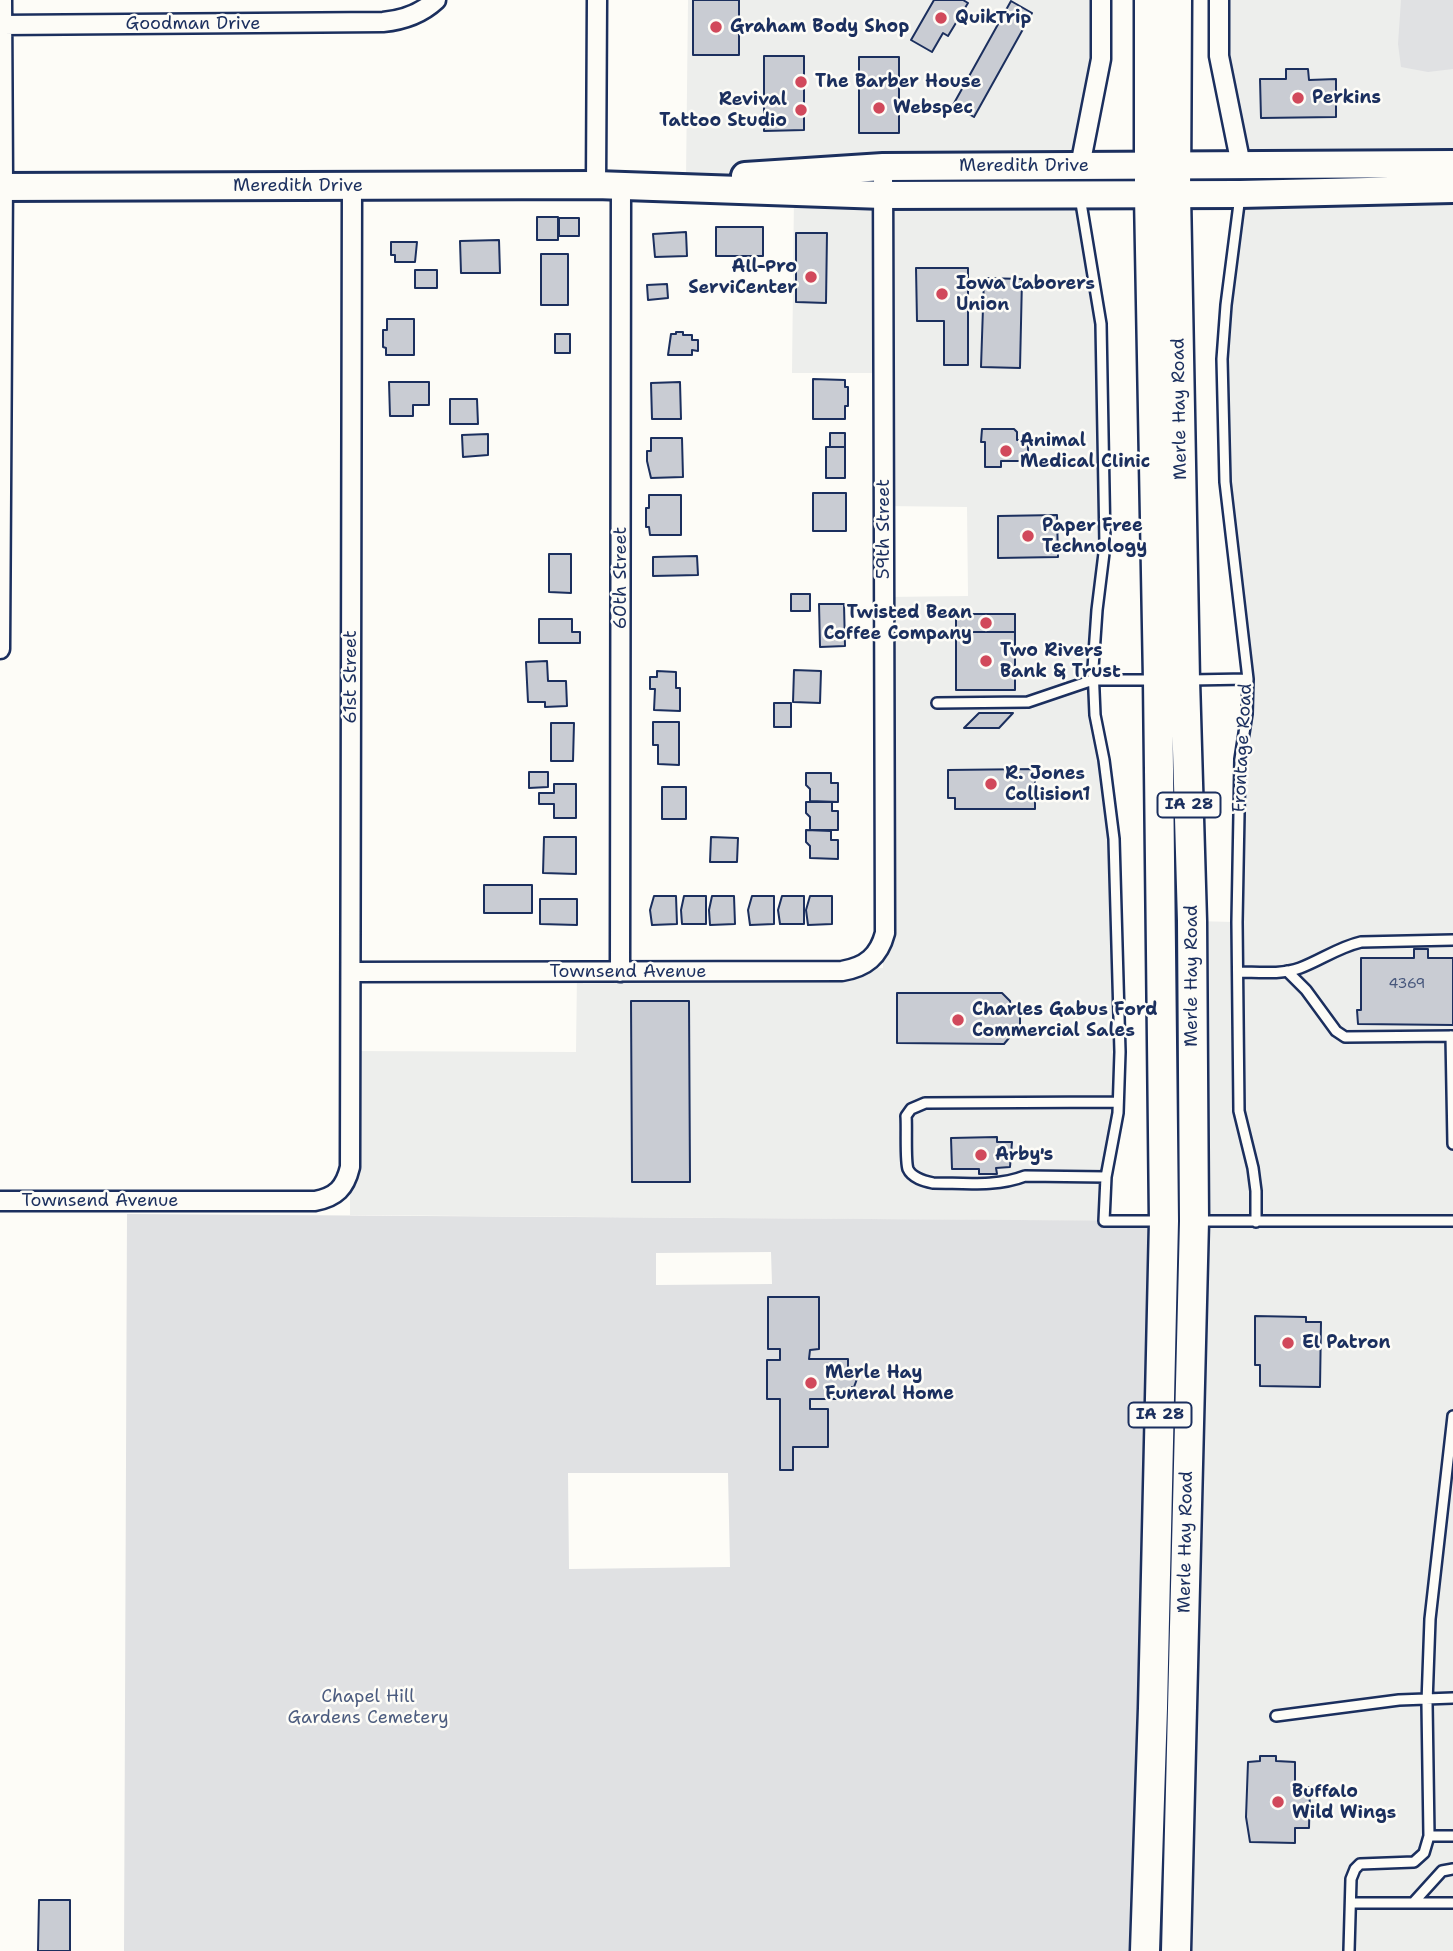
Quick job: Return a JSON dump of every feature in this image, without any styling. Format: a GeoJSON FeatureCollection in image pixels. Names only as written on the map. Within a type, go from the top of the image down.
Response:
{"type":"FeatureCollection","features":[{"type":"Feature","properties":{"kind":"main road","name":"Merle Hay Road"},"geometry":{"type":"LineString","coordinates":[[1149,0],[1163,166]]}},
{"type":"Feature","properties":{"kind":"main road","name":"Merle Hay Road"},"geometry":{"type":"LineString","coordinates":[[1145,1951],[1153,1707],[1192,921],[1172,680],[1163,195],[1177,0]]}},
{"type":"Feature","properties":{"kind":"main road","name":"Meredith Drive"},"geometry":{"type":"LineString","coordinates":[[613,185],[883,167],[1453,164]]}},
{"type":"Feature","properties":{"kind":"main road","name":"Meredith Drive"},"geometry":{"type":"LineString","coordinates":[[1,187],[613,185],[883,195],[1163,195],[1453,189]]}},
{"type":"Feature","properties":{"kind":"main road","name":"Merle Hay Road"},"geometry":{"type":"LineString","coordinates":[[1176,1951],[1179,1221]]}},
{"type":"Feature","properties":{"kind":"street"},"geometry":{"type":"LineString","coordinates":[[0,649],[2,0]]}},
{"type":"Feature","properties":{"kind":"street","name":"Goodman Drive"},"geometry":{"type":"LineString","coordinates":[[2,25],[383,22],[401,20],[418,13],[436,0]]}},
{"type":"Feature","properties":{"kind":"street","name":"60th Street"},"geometry":{"type":"LineString","coordinates":[[597,0],[613,185],[620,972]]}},
{"type":"Feature","properties":{"kind":"street"},"geometry":{"type":"LineString","coordinates":[[1080,166],[1101,60],[1101,0]]}},
{"type":"Feature","properties":{"kind":"street"},"geometry":{"type":"LineString","coordinates":[[1219,0],[1219,56],[1241,164]]}},
{"type":"Feature","properties":{"kind":"street","name":"59th Street"},"geometry":{"type":"LineString","coordinates":[[883,167],[885,933]]}},
{"type":"Feature","properties":{"kind":"street","name":"61st Street"},"geometry":{"type":"LineString","coordinates":[[350,1167],[352,186]]}},
{"type":"Feature","properties":{"kind":"street","name":"Townsend Avenue"},"geometry":{"type":"LineString","coordinates":[[351,972],[849,970],[871,960],[882,946],[885,933]]}},
{"type":"Feature","properties":{"kind":"street","name":"Townsend Avenue"},"geometry":{"type":"LineString","coordinates":[[0,1201],[315,1201],[328,1199],[341,1190],[347,1181],[350,1167]]}},
{"type":"Feature","properties":{"kind":"lane","name":"Frontage Road"},"geometry":{"type":"LineString","coordinates":[[1240,194],[1222,359],[1226,482],[1248,680],[1247,714],[1240,759],[1239,1111],[1256,1191],[1256,1222]]}},
{"type":"Feature","properties":{"kind":"lane"},"geometry":{"type":"LineString","coordinates":[[1080,195],[1102,341],[1105,545],[1097,610],[1093,680],[1095,715],[1114,839],[1120,1052],[1118,1102],[1106,1177],[1104,1221],[1453,1221]]}},
{"type":"Feature","properties":{"kind":"lane"},"geometry":{"type":"LineString","coordinates":[[937,703],[1028,702],[1093,680],[1248,680]]}},
{"type":"Feature","properties":{"kind":"lane"},"geometry":{"type":"LineString","coordinates":[[1238,972],[1299,969],[1347,945],[1361,942],[1453,940]]}},
{"type":"Feature","properties":{"kind":"lane"},"geometry":{"type":"LineString","coordinates":[[1287,971],[1306,990],[1336,1031],[1345,1037],[1452,1037],[1453,1144]]}},
{"type":"Feature","properties":{"kind":"lane"},"geometry":{"type":"LineString","coordinates":[[1106,1177],[1025,1176],[997,1182],[923,1181],[908,1168],[906,1116],[911,1110],[925,1104],[1118,1102]]}},
{"type":"Feature","properties":{"kind":"lane"},"geometry":{"type":"LineString","coordinates":[[1349,1951],[1351,1879],[1354,1869],[1360,1864],[1414,1862],[1424,1853],[1429,1836],[1427,1698],[1430,1619],[1453,1416]]}},
{"type":"Feature","properties":{"kind":"lane"},"geometry":{"type":"LineString","coordinates":[[1276,1716],[1427,1698],[1453,1698]]}},
{"type":"Feature","properties":{"kind":"lane"},"geometry":{"type":"LineString","coordinates":[[1429,1836],[1453,1836]]}},
{"type":"Feature","properties":{"kind":"lane"},"geometry":{"type":"LineString","coordinates":[[1413,1903],[1442,1871],[1453,1869]]}},
{"type":"Feature","properties":{"kind":"lane"},"geometry":{"type":"LineString","coordinates":[[1351,1903],[1453,1903]]}},
{"type":"Feature","properties":{"kind":"shaded area"},"geometry":{"type":"Polygon","coordinates":[[[688,0],[1101,0],[1080,166],[686,179],[688,0]]]}},
{"type":"Feature","properties":{"kind":"shaded area"},"geometry":{"type":"Polygon","coordinates":[[[1219,0],[1453,0],[1453,164],[1241,165],[1219,0]]]}},
{"type":"Feature","properties":{"kind":"shaded area"},"geometry":{"type":"Polygon","coordinates":[[[1453,189],[1453,1951],[1176,1951],[1192,921],[1236,922],[1248,679],[1225,482],[1222,359],[1240,194],[1453,189]]]}},
{"type":"Feature","properties":{"kind":"shaded area"},"geometry":{"type":"Polygon","coordinates":[[[794,193],[1080,195],[1101,324],[1105,545],[1093,668],[1114,839],[1120,1052],[1104,1221],[350,1215],[350,1051],[576,1052],[577,971],[883,968],[885,597],[968,596],[967,507],[883,506],[884,373],[792,373],[794,193]]]}},
{"type":"Feature","properties":{"kind":"green space"},"geometry":{"type":"Polygon","coordinates":[[[1401,0],[1453,0],[1453,69],[1428,72],[1401,67],[1398,44],[1401,0]]]}},
{"type":"Feature","properties":{"kind":"green space","name":"Chapel Hill Gardens Cemetery"},"geometry":{"type":"Polygon","coordinates":[[[127,1214],[1164,1221],[1144,1951],[124,1951],[127,1214]],[[771,1252],[656,1253],[656,1285],[772,1284],[771,1252]],[[768,1297],[768,1349],[780,1349],[780,1360],[767,1360],[767,1399],[780,1399],[780,1470],[793,1470],[793,1447],[828,1447],[810,1409],[810,1399],[854,1387],[857,1379],[848,1370],[848,1359],[809,1359],[810,1350],[819,1349],[818,1297],[768,1297]],[[568,1473],[569,1569],[730,1567],[728,1473],[568,1473]]]}},
{"type":"Feature","properties":{"kind":"building","name":"Graham Body Shop"},"geometry":{"type":"Polygon","coordinates":[[[693,0],[739,0],[739,55],[693,55],[693,0]]]}},
{"type":"Feature","properties":{"kind":"building","name":"QuikTrip"},"geometry":{"type":"Polygon","coordinates":[[[934,0],[963,0],[968,3],[948,36],[943,33],[932,52],[911,40],[934,0]]]}},
{"type":"Feature","properties":{"kind":"building","name":"QuikTrip"},"geometry":{"type":"Polygon","coordinates":[[[1011,1],[1032,13],[974,117],[953,105],[1011,1]]]}},
{"type":"Feature","properties":{"kind":"building"},"geometry":{"type":"Polygon","coordinates":[[[764,56],[804,56],[804,130],[764,131],[764,56]]]}},
{"type":"Feature","properties":{"kind":"building","name":"Webspec"},"geometry":{"type":"Polygon","coordinates":[[[859,57],[899,57],[899,133],[859,133],[859,57]]]}},
{"type":"Feature","properties":{"kind":"building","name":"Perkins"},"geometry":{"type":"Polygon","coordinates":[[[1286,69],[1308,69],[1309,80],[1336,79],[1336,117],[1261,118],[1260,79],[1286,79],[1286,69]]]}},
{"type":"Feature","properties":{"kind":"building"},"geometry":{"type":"Polygon","coordinates":[[[537,217],[558,217],[558,240],[537,240],[537,217]]]}},
{"type":"Feature","properties":{"kind":"building"},"geometry":{"type":"Polygon","coordinates":[[[559,218],[579,218],[579,236],[559,236],[559,218]]]}},
{"type":"Feature","properties":{"kind":"building"},"geometry":{"type":"Polygon","coordinates":[[[716,227],[763,227],[763,256],[716,256],[716,227]]]}},
{"type":"Feature","properties":{"kind":"building"},"geometry":{"type":"Polygon","coordinates":[[[686,232],[687,256],[655,257],[653,234],[686,232]]]}},
{"type":"Feature","properties":{"kind":"building","name":"All-Pro ServiCenter"},"geometry":{"type":"Polygon","coordinates":[[[796,233],[827,233],[826,303],[796,302],[796,233]]]}},
{"type":"Feature","properties":{"kind":"building"},"geometry":{"type":"Polygon","coordinates":[[[499,240],[500,273],[461,273],[460,241],[499,240]]]}},
{"type":"Feature","properties":{"kind":"building"},"geometry":{"type":"Polygon","coordinates":[[[391,242],[417,242],[415,262],[395,262],[395,255],[391,255],[391,242]]]}},
{"type":"Feature","properties":{"kind":"building"},"geometry":{"type":"Polygon","coordinates":[[[541,254],[568,254],[568,305],[541,305],[541,254]]]}},
{"type":"Feature","properties":{"kind":"building","name":"Iowa Laborers Union"},"geometry":{"type":"Polygon","coordinates":[[[916,268],[968,268],[968,365],[944,365],[944,321],[917,321],[916,268]]]}},
{"type":"Feature","properties":{"kind":"building"},"geometry":{"type":"Polygon","coordinates":[[[415,270],[437,270],[437,288],[415,288],[415,270]]]}},
{"type":"Feature","properties":{"kind":"building"},"geometry":{"type":"Polygon","coordinates":[[[984,278],[1022,279],[1020,368],[981,367],[984,278]]]}},
{"type":"Feature","properties":{"kind":"building"},"geometry":{"type":"Polygon","coordinates":[[[667,284],[668,298],[648,300],[647,285],[667,284]]]}},
{"type":"Feature","properties":{"kind":"building"},"geometry":{"type":"Polygon","coordinates":[[[387,319],[414,319],[414,355],[386,355],[383,330],[387,330],[387,319]]]}},
{"type":"Feature","properties":{"kind":"building"},"geometry":{"type":"Polygon","coordinates":[[[676,332],[692,335],[692,340],[698,340],[698,351],[692,350],[692,355],[668,355],[671,334],[676,332]]]}},
{"type":"Feature","properties":{"kind":"building"},"geometry":{"type":"Polygon","coordinates":[[[555,334],[570,334],[570,353],[555,353],[555,334]]]}},
{"type":"Feature","properties":{"kind":"building"},"geometry":{"type":"Polygon","coordinates":[[[813,379],[845,380],[845,387],[848,387],[848,406],[845,406],[845,419],[813,419],[813,379]]]}},
{"type":"Feature","properties":{"kind":"building"},"geometry":{"type":"Polygon","coordinates":[[[389,382],[429,382],[429,405],[413,405],[413,416],[390,416],[389,382]]]}},
{"type":"Feature","properties":{"kind":"building"},"geometry":{"type":"Polygon","coordinates":[[[680,382],[681,419],[652,419],[651,383],[680,382]]]}},
{"type":"Feature","properties":{"kind":"building"},"geometry":{"type":"Polygon","coordinates":[[[450,399],[477,399],[478,424],[450,424],[450,399]]]}},
{"type":"Feature","properties":{"kind":"building","name":"Animal Medical Clinic"},"geometry":{"type":"Polygon","coordinates":[[[982,429],[1014,429],[1017,432],[1017,440],[1028,440],[1028,461],[1001,461],[1001,467],[985,467],[982,429]]]}},
{"type":"Feature","properties":{"kind":"building"},"geometry":{"type":"Polygon","coordinates":[[[830,433],[845,433],[845,447],[830,447],[830,433]]]}},
{"type":"Feature","properties":{"kind":"building"},"geometry":{"type":"Polygon","coordinates":[[[488,434],[488,455],[463,457],[462,435],[488,434]]]}},
{"type":"Feature","properties":{"kind":"building"},"geometry":{"type":"Polygon","coordinates":[[[651,438],[682,438],[683,477],[651,478],[647,451],[651,451],[651,438]]]}},
{"type":"Feature","properties":{"kind":"building"},"geometry":{"type":"Polygon","coordinates":[[[826,447],[845,447],[845,478],[826,478],[826,447]]]}},
{"type":"Feature","properties":{"kind":"building"},"geometry":{"type":"Polygon","coordinates":[[[813,493],[846,493],[846,531],[813,531],[813,493]]]}},
{"type":"Feature","properties":{"kind":"building"},"geometry":{"type":"Polygon","coordinates":[[[649,495],[681,495],[681,535],[650,535],[649,527],[646,527],[649,495]]]}},
{"type":"Feature","properties":{"kind":"building","name":"Paper Free Technology"},"geometry":{"type":"Polygon","coordinates":[[[1057,515],[1058,557],[998,558],[998,516],[1057,515]]]}},
{"type":"Feature","properties":{"kind":"building"},"geometry":{"type":"Polygon","coordinates":[[[549,554],[571,554],[571,593],[549,592],[549,554]]]}},
{"type":"Feature","properties":{"kind":"building"},"geometry":{"type":"Polygon","coordinates":[[[697,556],[698,575],[653,576],[653,557],[697,556]]]}},
{"type":"Feature","properties":{"kind":"building"},"geometry":{"type":"Polygon","coordinates":[[[791,594],[810,594],[810,611],[791,611],[791,594]]]}},
{"type":"Feature","properties":{"kind":"building"},"geometry":{"type":"Polygon","coordinates":[[[819,604],[844,604],[845,646],[820,647],[819,604]]]}},
{"type":"Feature","properties":{"kind":"building","name":"Twisted Bean Coffee Company"},"geometry":{"type":"Polygon","coordinates":[[[956,614],[1015,614],[1015,632],[956,632],[956,614]]]}},
{"type":"Feature","properties":{"kind":"building"},"geometry":{"type":"Polygon","coordinates":[[[539,619],[572,619],[572,632],[580,632],[580,643],[539,643],[539,619]]]}},
{"type":"Feature","properties":{"kind":"building","name":"Two Rivers Bank & Trust"},"geometry":{"type":"Polygon","coordinates":[[[956,632],[1015,632],[1015,690],[956,690],[956,632]]]}},
{"type":"Feature","properties":{"kind":"building"},"geometry":{"type":"Polygon","coordinates":[[[547,661],[548,681],[566,681],[567,706],[545,707],[545,702],[528,702],[526,662],[547,661]]]}},
{"type":"Feature","properties":{"kind":"building"},"geometry":{"type":"Polygon","coordinates":[[[794,670],[821,671],[820,703],[793,702],[794,670]]]}},
{"type":"Feature","properties":{"kind":"building"},"geometry":{"type":"Polygon","coordinates":[[[657,671],[676,672],[676,688],[680,688],[680,711],[654,710],[655,689],[650,689],[650,677],[657,677],[657,671]]]}},
{"type":"Feature","properties":{"kind":"building"},"geometry":{"type":"Polygon","coordinates":[[[774,703],[791,703],[791,727],[774,727],[774,703]]]}},
{"type":"Feature","properties":{"kind":"building"},"geometry":{"type":"Polygon","coordinates":[[[979,713],[1013,713],[999,728],[964,728],[979,713]]]}},
{"type":"Feature","properties":{"kind":"building"},"geometry":{"type":"Polygon","coordinates":[[[653,722],[679,722],[679,765],[658,764],[658,745],[653,745],[653,722]]]}},
{"type":"Feature","properties":{"kind":"building"},"geometry":{"type":"Polygon","coordinates":[[[551,723],[574,723],[573,761],[551,761],[551,723]]]}},
{"type":"Feature","properties":{"kind":"building","name":"R. Jones Collision1"},"geometry":{"type":"Polygon","coordinates":[[[1035,769],[1035,809],[955,809],[955,798],[948,798],[948,770],[1035,769]]]}},
{"type":"Feature","properties":{"kind":"building"},"geometry":{"type":"Polygon","coordinates":[[[529,772],[548,772],[548,787],[529,788],[529,772]]]}},
{"type":"Feature","properties":{"kind":"building"},"geometry":{"type":"Polygon","coordinates":[[[806,773],[831,773],[831,783],[838,783],[838,802],[810,801],[806,773]]]}},
{"type":"Feature","properties":{"kind":"building"},"geometry":{"type":"Polygon","coordinates":[[[554,784],[576,784],[576,818],[554,818],[554,804],[539,804],[539,793],[554,793],[554,784]]]}},
{"type":"Feature","properties":{"kind":"building"},"geometry":{"type":"Polygon","coordinates":[[[662,787],[686,787],[686,819],[662,819],[662,787]]]}},
{"type":"Feature","properties":{"kind":"building"},"geometry":{"type":"Polygon","coordinates":[[[806,802],[832,802],[832,811],[838,811],[838,830],[810,830],[806,802]]]}},
{"type":"Feature","properties":{"kind":"building"},"geometry":{"type":"Polygon","coordinates":[[[806,830],[831,831],[831,840],[838,840],[838,859],[810,858],[806,830]]]}},
{"type":"Feature","properties":{"kind":"building"},"geometry":{"type":"Polygon","coordinates":[[[544,837],[576,837],[576,874],[543,873],[544,837]]]}},
{"type":"Feature","properties":{"kind":"building"},"geometry":{"type":"Polygon","coordinates":[[[711,837],[738,838],[737,862],[710,862],[711,837]]]}},
{"type":"Feature","properties":{"kind":"building"},"geometry":{"type":"Polygon","coordinates":[[[484,885],[532,885],[532,913],[484,913],[484,885]]]}},
{"type":"Feature","properties":{"kind":"building"},"geometry":{"type":"Polygon","coordinates":[[[654,896],[676,896],[677,924],[652,925],[650,910],[654,896]]]}},
{"type":"Feature","properties":{"kind":"building"},"geometry":{"type":"Polygon","coordinates":[[[684,896],[706,896],[706,924],[682,924],[684,896]]]}},
{"type":"Feature","properties":{"kind":"building"},"geometry":{"type":"Polygon","coordinates":[[[712,896],[734,896],[735,924],[710,925],[712,896]]]}},
{"type":"Feature","properties":{"kind":"building"},"geometry":{"type":"Polygon","coordinates":[[[752,896],[774,896],[774,924],[750,925],[748,910],[752,896]]]}},
{"type":"Feature","properties":{"kind":"building"},"geometry":{"type":"Polygon","coordinates":[[[782,896],[804,896],[804,924],[780,924],[778,910],[782,896]]]}},
{"type":"Feature","properties":{"kind":"building"},"geometry":{"type":"Polygon","coordinates":[[[810,896],[832,896],[832,924],[808,925],[806,910],[810,896]]]}},
{"type":"Feature","properties":{"kind":"building"},"geometry":{"type":"Polygon","coordinates":[[[540,899],[577,899],[577,925],[540,924],[540,899]]]}},
{"type":"Feature","properties":{"kind":"building"},"geometry":{"type":"Polygon","coordinates":[[[1414,949],[1428,949],[1428,958],[1453,958],[1453,1025],[1358,1024],[1357,1010],[1361,1010],[1361,958],[1414,958],[1414,949]]]}},
{"type":"Feature","properties":{"kind":"building","name":"Charles Gabus Ford Commercial Sales"},"geometry":{"type":"Polygon","coordinates":[[[897,993],[1002,993],[1010,1001],[1011,1010],[1020,1011],[1020,1029],[1011,1029],[1004,1044],[897,1043],[897,993]]]}},
{"type":"Feature","properties":{"kind":"building"},"geometry":{"type":"Polygon","coordinates":[[[631,1001],[689,1001],[690,1182],[632,1182],[631,1001]]]}},
{"type":"Feature","properties":{"kind":"building","name":"Arby's"},"geometry":{"type":"Polygon","coordinates":[[[997,1137],[997,1142],[1012,1142],[1010,1167],[996,1168],[997,1174],[979,1174],[979,1169],[952,1169],[951,1138],[997,1137]]]}},
{"type":"Feature","properties":{"kind":"building","name":"Merle Hay Funeral Home"},"geometry":{"type":"Polygon","coordinates":[[[768,1297],[819,1297],[819,1349],[810,1350],[809,1359],[848,1359],[848,1370],[857,1379],[852,1387],[852,1399],[810,1399],[810,1409],[828,1409],[828,1447],[793,1447],[793,1470],[780,1470],[780,1399],[767,1399],[767,1360],[780,1360],[780,1349],[768,1349],[768,1297]]]}},
{"type":"Feature","properties":{"kind":"building","name":"El Patron"},"geometry":{"type":"Polygon","coordinates":[[[1255,1316],[1306,1317],[1306,1322],[1321,1322],[1320,1387],[1260,1386],[1260,1365],[1255,1365],[1255,1316]]]}},
{"type":"Feature","properties":{"kind":"building","name":"Buffalo Wild Wings"},"geometry":{"type":"Polygon","coordinates":[[[1260,1756],[1276,1756],[1276,1761],[1295,1762],[1295,1787],[1310,1787],[1309,1828],[1295,1828],[1295,1843],[1250,1842],[1246,1817],[1248,1762],[1260,1761],[1260,1756]]]}},
{"type":"Feature","properties":{"kind":"building"},"geometry":{"type":"Polygon","coordinates":[[[39,1900],[70,1900],[70,1951],[38,1951],[39,1900]]]}},
{"type":"Feature","properties":{"kind":"place","name":"QuikTrip"},"geometry":{"type":"Point","coordinates":[941,18]}},
{"type":"Feature","properties":{"kind":"place","name":"Graham Body Shop"},"geometry":{"type":"Point","coordinates":[716,27]}},
{"type":"Feature","properties":{"kind":"place","name":"The Barber House"},"geometry":{"type":"Point","coordinates":[801,82]}},
{"type":"Feature","properties":{"kind":"place","name":"Perkins"},"geometry":{"type":"Point","coordinates":[1298,98]}},
{"type":"Feature","properties":{"kind":"place","name":"Webspec"},"geometry":{"type":"Point","coordinates":[879,108]}},
{"type":"Feature","properties":{"kind":"place","name":"Revival Tattoo Studio"},"geometry":{"type":"Point","coordinates":[801,110]}},
{"type":"Feature","properties":{"kind":"place","name":"All-Pro ServiCenter"},"geometry":{"type":"Point","coordinates":[811,277]}},
{"type":"Feature","properties":{"kind":"place","name":"Iowa Laborers Union"},"geometry":{"type":"Point","coordinates":[942,294]}},
{"type":"Feature","properties":{"kind":"place","name":"Animal Medical Clinic"},"geometry":{"type":"Point","coordinates":[1006,451]}},
{"type":"Feature","properties":{"kind":"place","name":"Paper Free Technology"},"geometry":{"type":"Point","coordinates":[1028,536]}},
{"type":"Feature","properties":{"kind":"place","name":"Twisted Bean Coffee Company"},"geometry":{"type":"Point","coordinates":[986,623]}},
{"type":"Feature","properties":{"kind":"place","name":"Two Rivers Bank & Trust"},"geometry":{"type":"Point","coordinates":[986,661]}},
{"type":"Feature","properties":{"kind":"place","name":"R. Jones Collision1"},"geometry":{"type":"Point","coordinates":[991,784]}},
{"type":"Feature","properties":{"kind":"place","name":"Charles Gabus Ford Commercial Sales"},"geometry":{"type":"Point","coordinates":[958,1020]}},
{"type":"Feature","properties":{"kind":"place","name":"Arby's"},"geometry":{"type":"Point","coordinates":[981,1155]}},
{"type":"Feature","properties":{"kind":"place","name":"El Patron"},"geometry":{"type":"Point","coordinates":[1288,1343]}},
{"type":"Feature","properties":{"kind":"place","name":"Merle Hay Funeral Home"},"geometry":{"type":"Point","coordinates":[811,1383]}},
{"type":"Feature","properties":{"kind":"place","name":"Buffalo Wild Wings"},"geometry":{"type":"Point","coordinates":[1278,1802]}}]}
